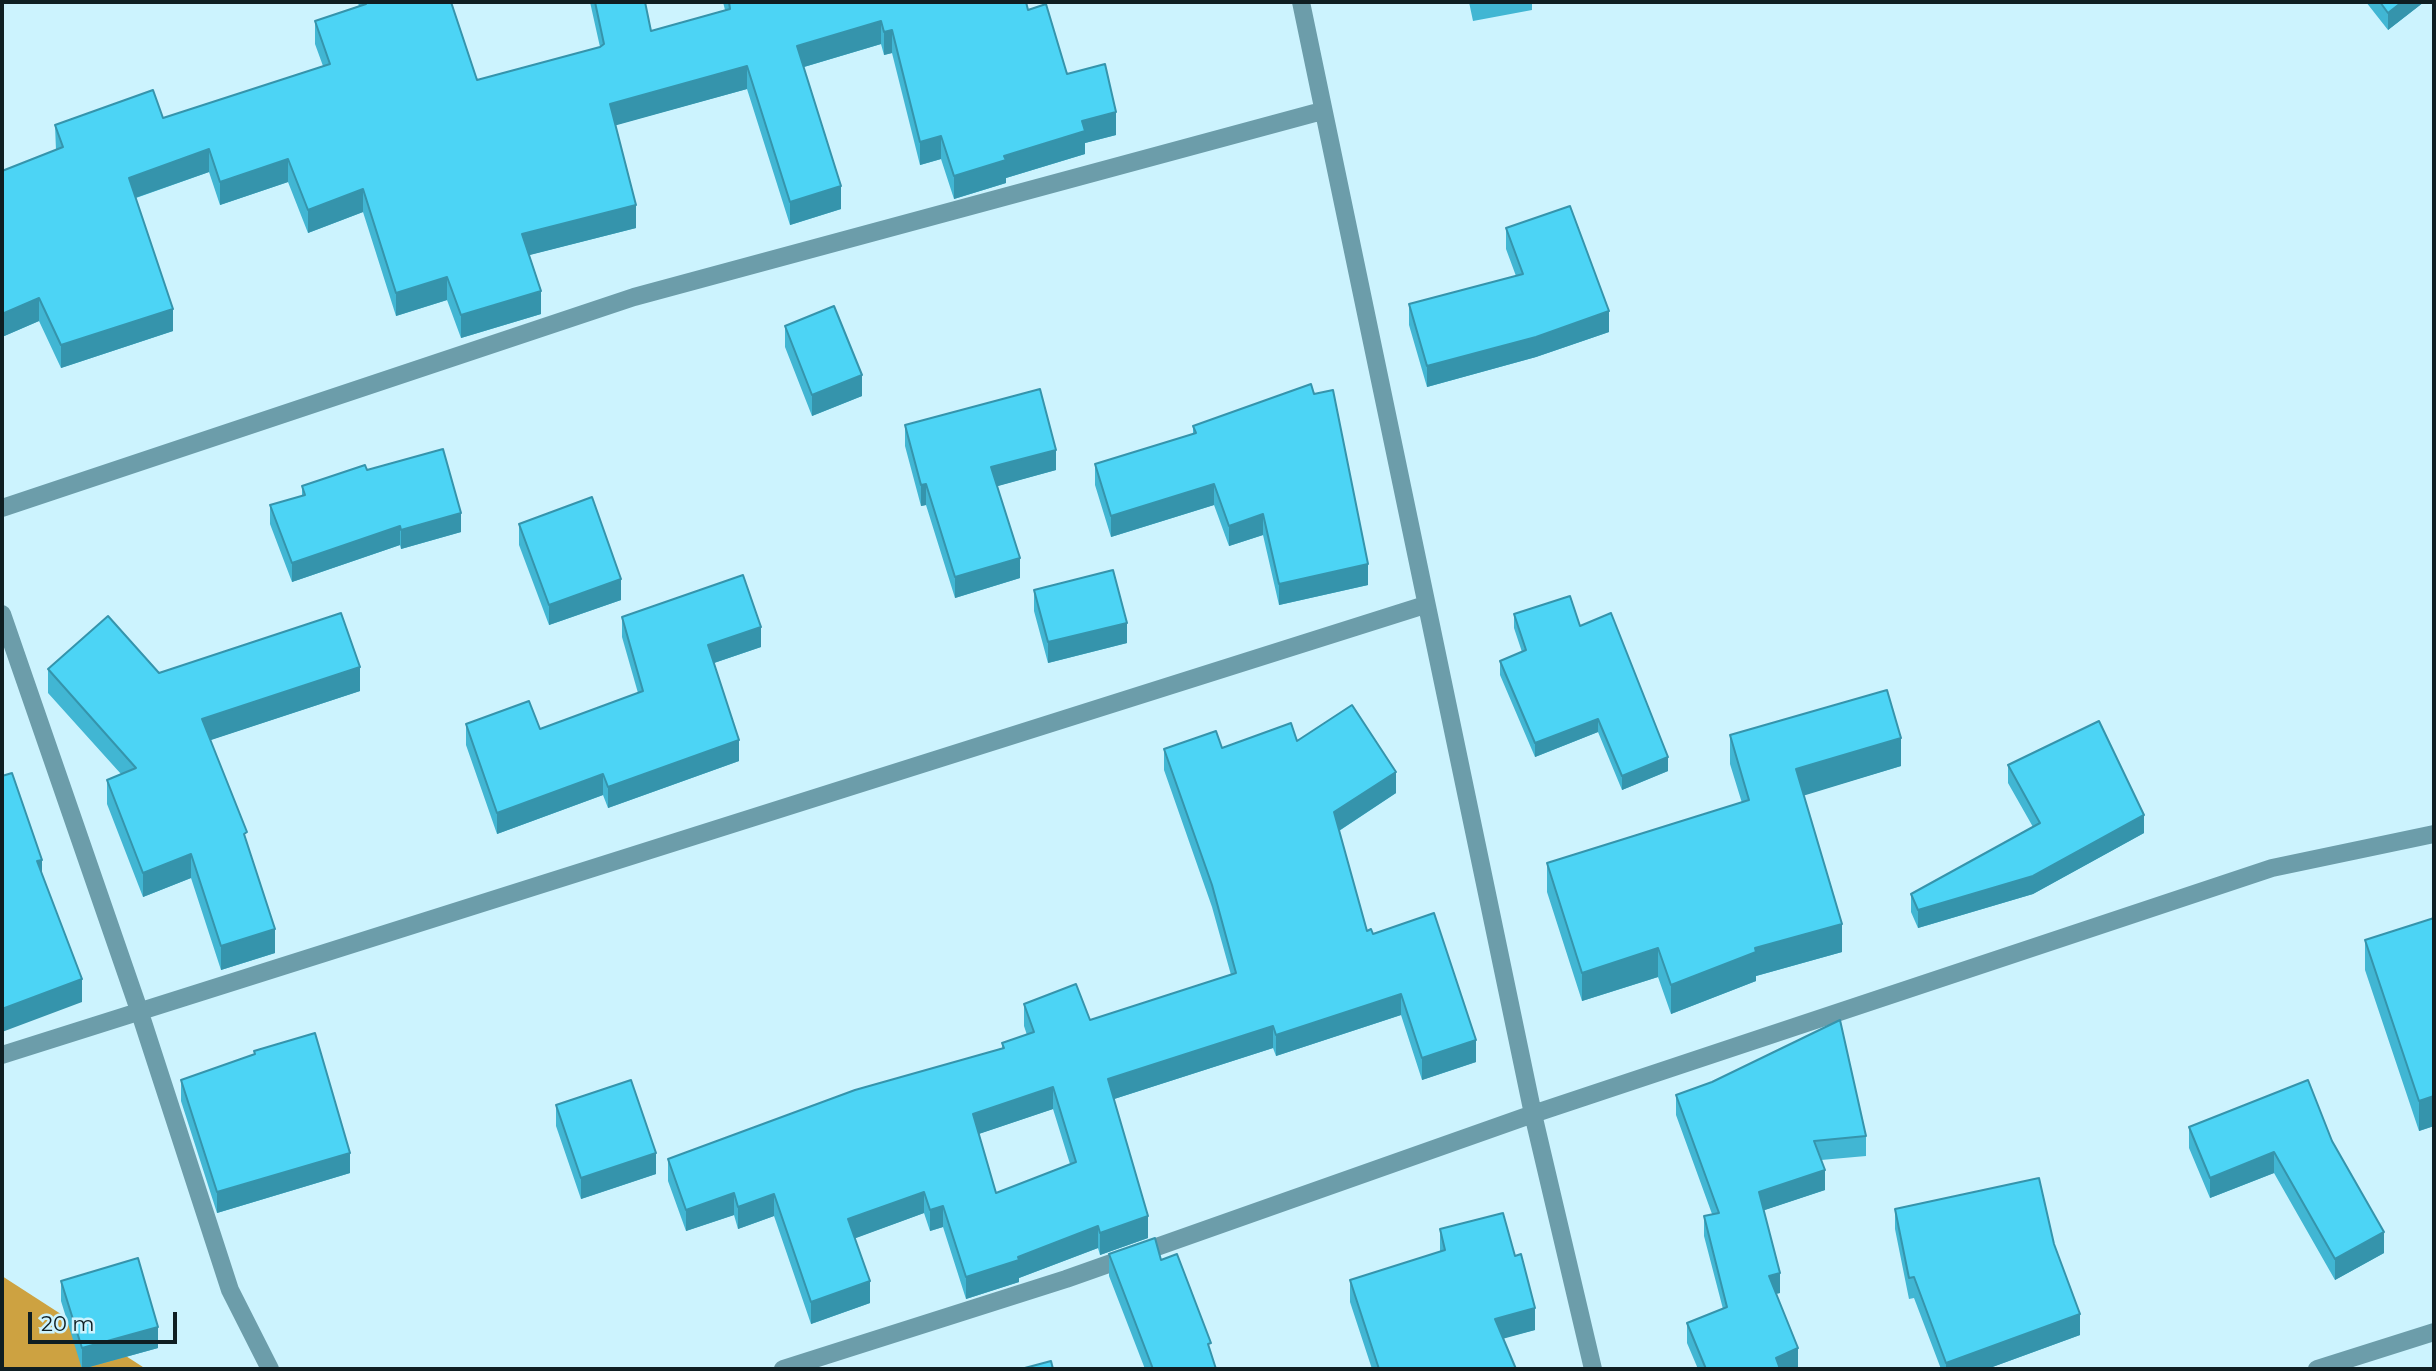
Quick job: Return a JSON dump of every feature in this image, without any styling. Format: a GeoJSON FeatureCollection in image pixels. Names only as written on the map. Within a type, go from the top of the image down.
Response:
{"type":"FeatureCollection","features":[{"type":"Feature","properties":{"kind":"street"},"geometry":{"type":"LineString","coordinates":[[1301,2],[1533,1114],[1592,1369]]}},
{"type":"Feature","properties":{"kind":"street"},"geometry":{"type":"LineString","coordinates":[[2,508],[634,297],[1322,111]]}},
{"type":"Feature","properties":{"kind":"street"},"geometry":{"type":"LineString","coordinates":[[2,1055],[1425,605]]}},
{"type":"Feature","properties":{"kind":"street"},"geometry":{"type":"LineString","coordinates":[[2,614],[139,1010],[230,1290],[270,1369]]}},
{"type":"Feature","properties":{"kind":"street"},"geometry":{"type":"LineString","coordinates":[[783,1369],[1066,1279],[1533,1114],[2272,868],[2434,834]]}},
{"type":"Feature","properties":{"kind":"street"},"geometry":{"type":"LineString","coordinates":[[2317,1369],[2434,1332]]}},
{"type":"Feature","properties":{"kind":"shaded area"},"geometry":{"type":"Polygon","coordinates":[[[2,1276],[146,1369],[2,1369],[2,1276]]]}},
{"type":"Feature","properties":{"kind":"building"},"geometry":{"type":"Polygon","coordinates":[[[365,2],[451,2],[477,80],[600,47],[604,44],[595,2],[645,2],[651,31],[730,9],[729,2],[1026,2],[1028,10],[1046,4],[1067,74],[1105,64],[1116,112],[1082,121],[1085,131],[1004,156],[1006,160],[954,176],[941,136],[920,142],[892,30],[884,32],[881,21],[797,46],[841,186],[790,202],[747,66],[610,104],[636,205],[522,234],[541,291],[461,315],[447,277],[396,293],[363,189],[308,210],[288,159],[220,182],[209,149],[129,178],[173,309],[61,345],[39,298],[2,314],[2,171],[63,147],[55,125],[153,90],[163,118],[330,64],[315,21],[366,4],[365,2]]]}},
{"type":"Feature","properties":{"kind":"building"},"geometry":{"type":"Polygon","coordinates":[[[2380,2],[2402,2],[2388,13],[2380,2]]]}},
{"type":"Feature","properties":{"kind":"building"},"geometry":{"type":"Polygon","coordinates":[[[1570,206],[1609,311],[1536,337],[1427,366],[1409,304],[1523,274],[1506,228],[1570,206]]]}},
{"type":"Feature","properties":{"kind":"building"},"geometry":{"type":"Polygon","coordinates":[[[834,306],[862,375],[812,395],[785,326],[834,306]]]}},
{"type":"Feature","properties":{"kind":"building"},"geometry":{"type":"Polygon","coordinates":[[[1311,384],[1314,394],[1333,390],[1368,564],[1279,584],[1263,514],[1229,526],[1214,484],[1111,516],[1095,464],[1196,433],[1193,426],[1311,384]]]}},
{"type":"Feature","properties":{"kind":"building"},"geometry":{"type":"Polygon","coordinates":[[[1040,389],[1056,450],[991,467],[1020,558],[955,577],[926,484],[921,485],[905,425],[1040,389]]]}},
{"type":"Feature","properties":{"kind":"building"},"geometry":{"type":"Polygon","coordinates":[[[443,449],[461,513],[401,530],[400,526],[292,563],[270,505],[305,495],[302,486],[365,465],[367,470],[443,449]]]}},
{"type":"Feature","properties":{"kind":"building"},"geometry":{"type":"Polygon","coordinates":[[[592,497],[621,579],[549,605],[519,524],[592,497]]]}},
{"type":"Feature","properties":{"kind":"building"},"geometry":{"type":"Polygon","coordinates":[[[1113,570],[1127,623],[1048,642],[1034,590],[1113,570]]]}},
{"type":"Feature","properties":{"kind":"building"},"geometry":{"type":"Polygon","coordinates":[[[743,575],[761,627],[708,645],[739,740],[608,787],[603,774],[497,813],[466,724],[529,701],[540,729],[643,691],[622,617],[743,575]]]}},
{"type":"Feature","properties":{"kind":"building"},"geometry":{"type":"Polygon","coordinates":[[[1570,596],[1580,626],[1611,613],[1668,757],[1622,776],[1598,719],[1535,743],[1500,661],[1526,650],[1514,614],[1570,596]]]}},
{"type":"Feature","properties":{"kind":"building"},"geometry":{"type":"Polygon","coordinates":[[[341,613],[360,667],[202,719],[247,832],[244,834],[275,929],[221,946],[191,854],[143,873],[107,780],[136,768],[48,669],[108,616],[159,673],[341,613]]]}},
{"type":"Feature","properties":{"kind":"building"},"geometry":{"type":"Polygon","coordinates":[[[1887,690],[1901,738],[1796,769],[1842,924],[1755,948],[1756,952],[1671,985],[1658,948],[1582,973],[1547,863],[1749,800],[1730,735],[1887,690]]]}},
{"type":"Feature","properties":{"kind":"building"},"geometry":{"type":"Polygon","coordinates":[[[1352,705],[1396,772],[1334,812],[1367,931],[1371,929],[1373,934],[1434,913],[1476,1040],[1422,1058],[1401,994],[1276,1035],[1273,1026],[1108,1079],[1148,1216],[1100,1233],[1098,1226],[1018,1257],[1019,1260],[966,1277],[943,1206],[930,1210],[924,1192],[848,1219],[870,1281],[811,1302],[774,1194],[738,1207],[734,1193],[686,1210],[668,1159],[855,1090],[1004,1048],[1002,1043],[1034,1032],[1024,1004],[1076,984],[1090,1020],[1236,973],[1212,885],[1164,749],[1216,731],[1222,748],[1291,723],[1297,741],[1352,705]],[[1053,1087],[973,1114],[996,1193],[1076,1162],[1053,1087]]]}},
{"type":"Feature","properties":{"kind":"building"},"geometry":{"type":"Polygon","coordinates":[[[2099,721],[2144,815],[2033,876],[1918,910],[1911,894],[2040,823],[2008,765],[2099,721]]]}},
{"type":"Feature","properties":{"kind":"building"},"geometry":{"type":"Polygon","coordinates":[[[12,773],[42,860],[37,861],[82,979],[2,1009],[2,776],[12,773]]]}},
{"type":"Feature","properties":{"kind":"building"},"geometry":{"type":"Polygon","coordinates":[[[2434,918],[2434,1096],[2419,1101],[2365,940],[2434,918]]]}},
{"type":"Feature","properties":{"kind":"building"},"geometry":{"type":"Polygon","coordinates":[[[1840,1020],[1866,1136],[1814,1141],[1825,1170],[1759,1192],[1780,1273],[1769,1276],[1798,1348],[1776,1358],[1780,1369],[1706,1369],[1687,1323],[1727,1307],[1704,1216],[1719,1213],[1676,1095],[1712,1082],[1840,1020]]]}},
{"type":"Feature","properties":{"kind":"building"},"geometry":{"type":"Polygon","coordinates":[[[315,1033],[350,1153],[217,1192],[181,1080],[255,1054],[254,1051],[315,1033]]]}},
{"type":"Feature","properties":{"kind":"building"},"geometry":{"type":"Polygon","coordinates":[[[631,1080],[656,1153],[581,1178],[556,1105],[631,1080]]]}},
{"type":"Feature","properties":{"kind":"building"},"geometry":{"type":"Polygon","coordinates":[[[2308,1080],[2332,1141],[2384,1232],[2335,1259],[2274,1152],[2210,1178],[2189,1127],[2308,1080]]]}},
{"type":"Feature","properties":{"kind":"building"},"geometry":{"type":"Polygon","coordinates":[[[2039,1178],[2054,1244],[2080,1314],[1946,1363],[1914,1277],[1909,1278],[1895,1209],[2039,1178]]]}},
{"type":"Feature","properties":{"kind":"building"},"geometry":{"type":"Polygon","coordinates":[[[1503,1213],[1515,1256],[1521,1254],[1535,1308],[1495,1319],[1516,1369],[1379,1369],[1350,1280],[1445,1250],[1440,1229],[1503,1213]]]}},
{"type":"Feature","properties":{"kind":"building"},"geometry":{"type":"Polygon","coordinates":[[[1155,1238],[1161,1260],[1177,1254],[1211,1343],[1208,1344],[1216,1369],[1153,1369],[1109,1254],[1155,1238]]]}},
{"type":"Feature","properties":{"kind":"building"},"geometry":{"type":"Polygon","coordinates":[[[138,1258],[158,1327],[82,1348],[61,1281],[138,1258]]]}},
{"type":"Feature","properties":{"kind":"building"},"geometry":{"type":"Polygon","coordinates":[[[1051,1361],[1053,1369],[1021,1369],[1051,1361]]]}}]}
